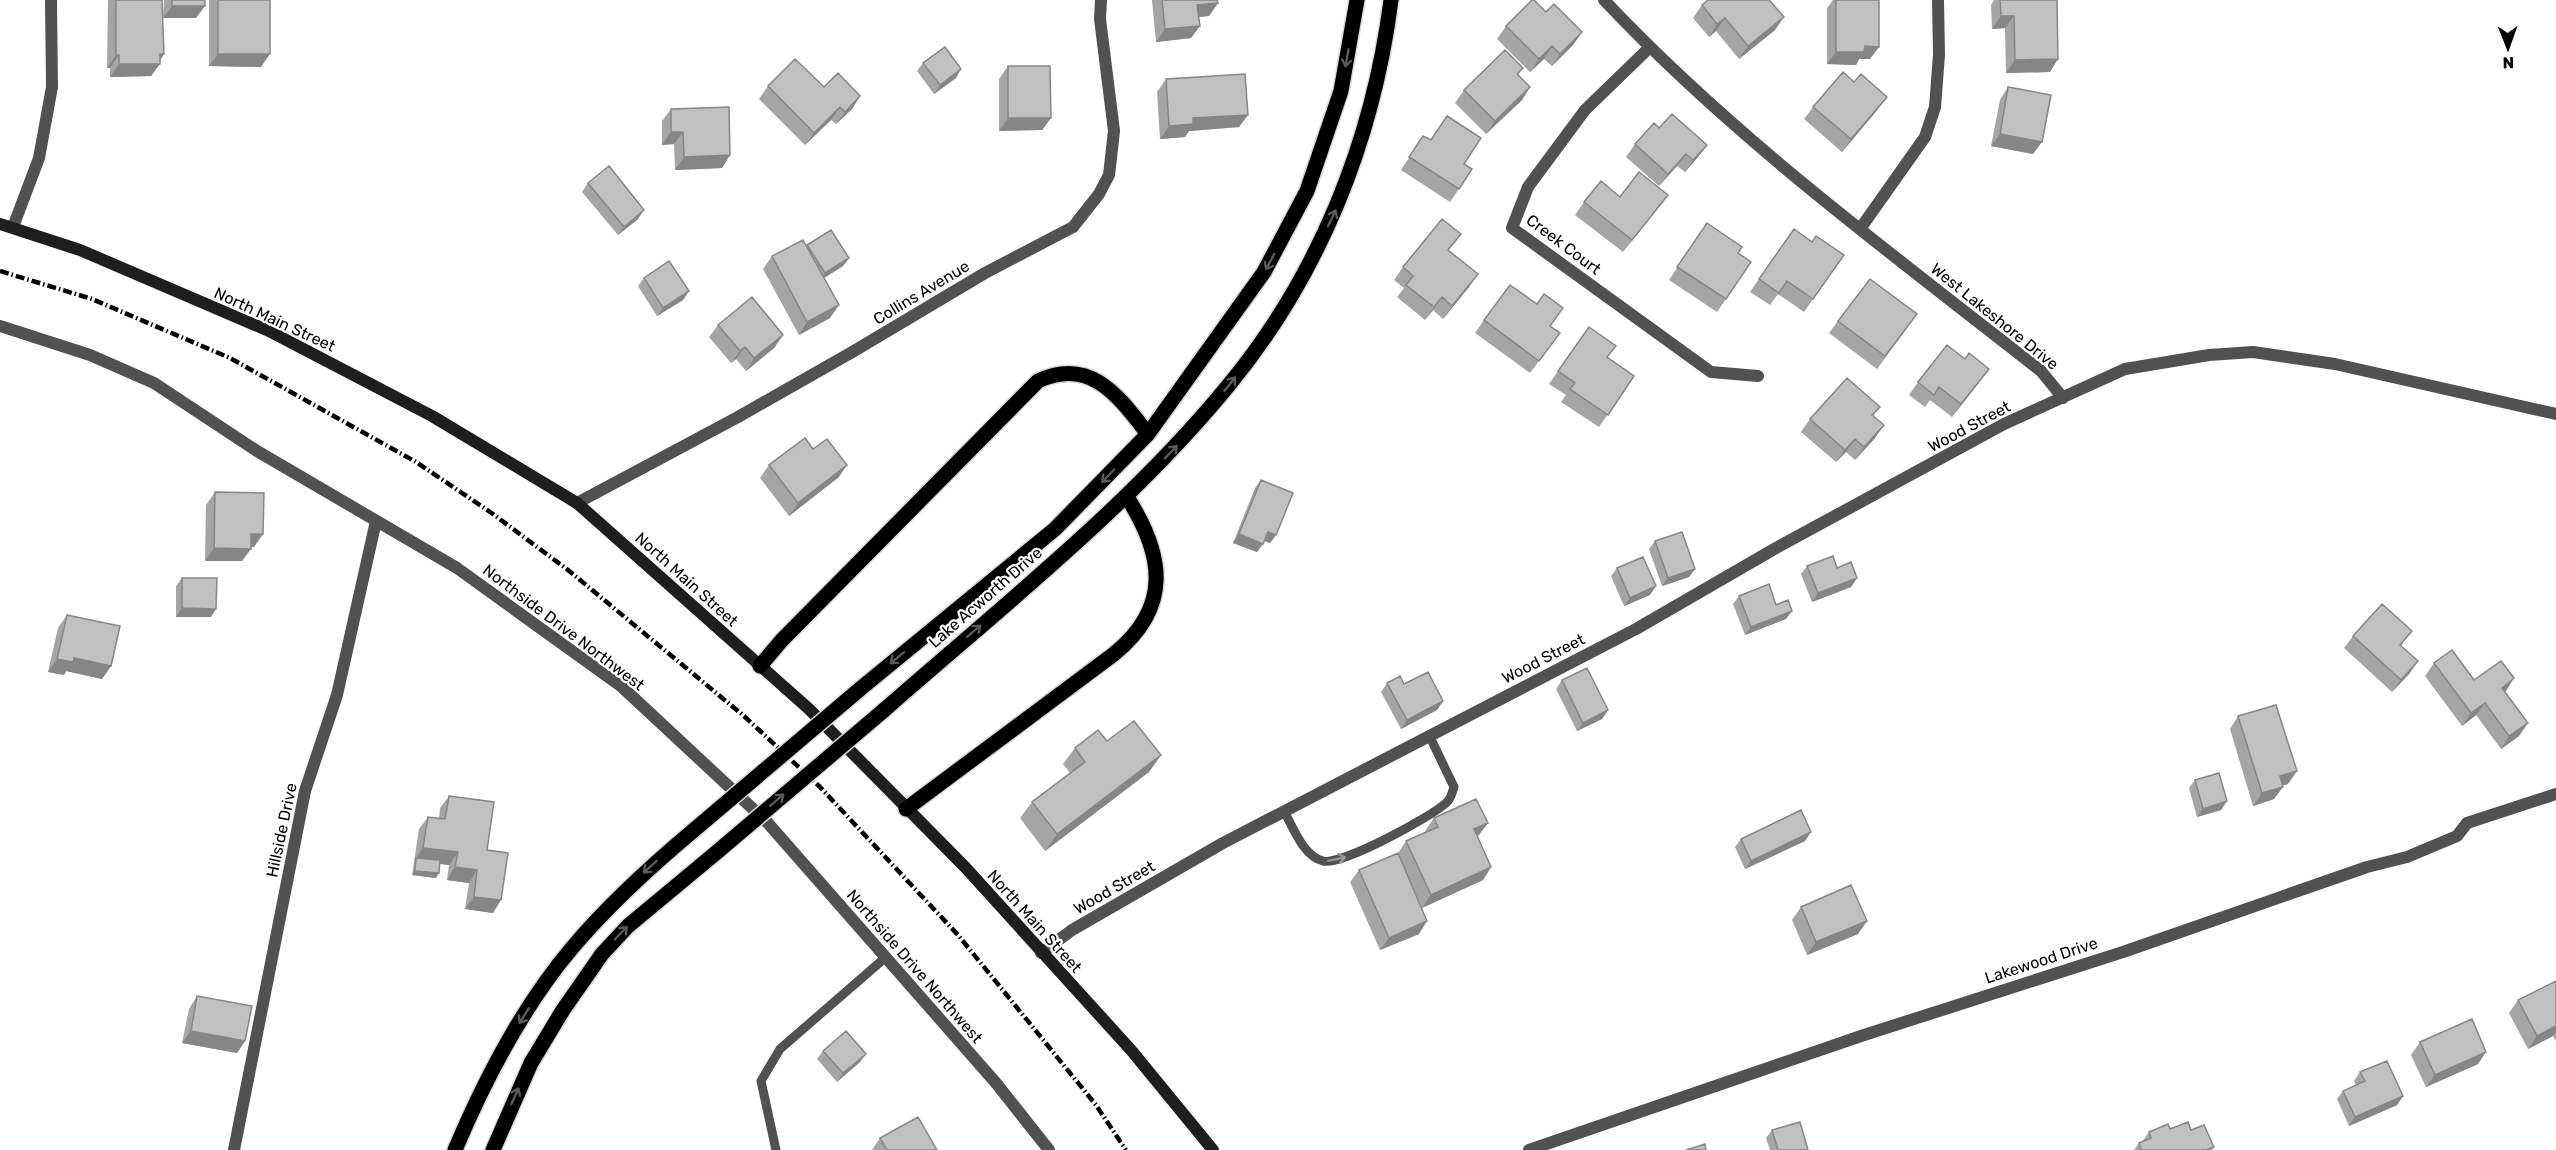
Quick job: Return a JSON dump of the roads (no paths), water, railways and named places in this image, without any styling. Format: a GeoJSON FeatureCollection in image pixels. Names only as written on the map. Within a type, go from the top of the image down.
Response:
{"type":"FeatureCollection","features":[{"type":"Feature","properties":{"kind":"main road","name":"Lake Acworth Drive"},"geometry":{"type":"LineString","coordinates":[[455,1150],[472,1110],[506,1045],[536,997],[571,949],[650,867],[860,688],[1054,529],[1148,434],[1264,272],[1307,191],[1341,91],[1357,0]]}},
{"type":"Feature","properties":{"kind":"main road","name":"Lake Acworth Drive"},"geometry":{"type":"LineString","coordinates":[[493,1150],[515,1095],[531,1063],[563,1010],[602,954],[653,904],[883,711],[1127,496],[1172,451],[1230,385],[1279,316],[1337,209],[1356,160],[1384,54],[1391,0]]}},
{"type":"Feature","properties":{"kind":"main road","name":"North Main Street"},"geometry":{"type":"LineString","coordinates":[[0,224],[80,250],[269,331],[432,416],[577,503],[809,709],[965,867],[1131,1050],[1213,1150]]}},
{"type":"Feature","properties":{"kind":"main road"},"geometry":{"type":"LineString","coordinates":[[760,666],[782,640],[1038,381],[1062,373],[1088,376],[1121,400],[1148,434]]}},
{"type":"Feature","properties":{"kind":"main road"},"geometry":{"type":"LineString","coordinates":[[906,809],[1114,654],[1135,635],[1144,622],[1156,590],[1157,568],[1153,548],[1127,496]]}},
{"type":"Feature","properties":{"kind":"street"},"geometry":{"type":"LineString","coordinates":[[13,227],[39,158],[52,87],[51,0]]}},
{"type":"Feature","properties":{"kind":"street","name":"Collins Avenue"},"geometry":{"type":"LineString","coordinates":[[577,503],[738,417],[985,273],[1073,227],[1099,194],[1109,175],[1114,131],[1100,19],[1101,0]]}},
{"type":"Feature","properties":{"kind":"street","name":"West Lakeshore Drive"},"geometry":{"type":"LineString","coordinates":[[1604,0],[1649,48],[1723,116],[1860,229],[2041,371],[2063,398]]}},
{"type":"Feature","properties":{"kind":"street"},"geometry":{"type":"LineString","coordinates":[[1860,229],[1925,137],[1935,107],[1939,55],[1938,0]]}},
{"type":"Feature","properties":{"kind":"street","name":"Creek Court"},"geometry":{"type":"LineString","coordinates":[[1649,48],[1585,110],[1528,188],[1512,228],[1711,372],[1758,376]]}},
{"type":"Feature","properties":{"kind":"street","name":"Northside Drive Northwest"},"geometry":{"type":"LineString","coordinates":[[0,326],[90,355],[144,378],[257,451],[457,568],[622,687],[766,822],[996,1083],[1049,1150]]}},
{"type":"Feature","properties":{"kind":"street"},"geometry":{"type":"LineString","coordinates":[[2063,398],[2125,369],[2209,355],[2253,352],[2335,364],[2556,414]]}},
{"type":"Feature","properties":{"kind":"street","name":"Wood Street"},"geometry":{"type":"LineString","coordinates":[[1041,953],[1072,930],[1222,843],[1636,629],[1776,548],[2004,424],[2063,398]]}},
{"type":"Feature","properties":{"kind":"street","name":"Hillside Drive"},"geometry":{"type":"LineString","coordinates":[[234,1150],[305,791],[337,694],[376,521]]}},
{"type":"Feature","properties":{"kind":"street","name":"Lakewood Drive"},"geometry":{"type":"LineString","coordinates":[[1529,1150],[1864,1035],[2123,952],[2367,867],[2407,857],[2457,836],[2467,823],[2556,794]]}},
{"type":"Feature","properties":{"kind":"lane"},"geometry":{"type":"LineString","coordinates":[[1284,811],[1312,855],[1323,861],[1338,861],[1373,845],[1434,813],[1449,802],[1454,787],[1429,735]]}},
{"type":"Feature","properties":{"kind":"lane"},"geometry":{"type":"LineString","coordinates":[[776,1150],[761,1082],[780,1049],[886,957]]}},
{"type":"Feature","properties":{"kind":"railway"},"geometry":{"type":"LineString","coordinates":[[0,271],[92,299],[230,358],[416,462],[493,514],[568,570],[744,716],[820,787],[958,935],[1096,1105],[1126,1150]]}}]}
